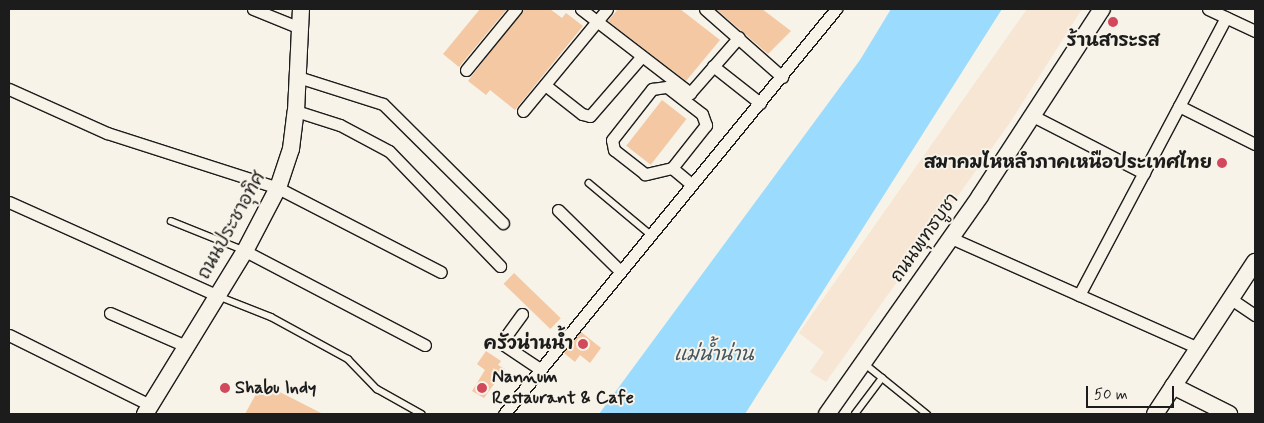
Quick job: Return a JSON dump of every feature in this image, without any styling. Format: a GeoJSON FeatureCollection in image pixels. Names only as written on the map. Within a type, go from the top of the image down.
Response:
{"type":"FeatureCollection","features":[{"type":"Feature","properties":{"kind":"street"},"geometry":{"type":"LineString","coordinates":[[253,9],[300,28]]}},
{"type":"Feature","properties":{"kind":"street","name":"ถนนประชาอุทิศ"},"geometry":{"type":"LineString","coordinates":[[147,410],[216,295],[245,251],[278,188],[291,149],[296,111],[300,9]]}},
{"type":"Feature","properties":{"kind":"street"},"geometry":{"type":"LineString","coordinates":[[466,70],[516,9]]}},
{"type":"Feature","properties":{"kind":"street"},"geometry":{"type":"LineString","coordinates":[[581,9],[690,93],[739,38]]}},
{"type":"Feature","properties":{"kind":"street"},"geometry":{"type":"LineString","coordinates":[[523,111],[607,9]]}},
{"type":"Feature","properties":{"kind":"street"},"geometry":{"type":"LineString","coordinates":[[705,9],[782,77]]}},
{"type":"Feature","properties":{"kind":"street"},"geometry":{"type":"LineString","coordinates":[[504,414],[620,270],[782,77],[836,9]]}},
{"type":"Feature","properties":{"kind":"street","name":"ถนนพุทธบูชา"},"geometry":{"type":"LineString","coordinates":[[827,414],[951,238],[1102,9]]}},
{"type":"Feature","properties":{"kind":"street"},"geometry":{"type":"LineString","coordinates":[[1208,9],[1255,31]]}},
{"type":"Feature","properties":{"kind":"street"},"geometry":{"type":"LineString","coordinates":[[1079,295],[1226,17]]}},
{"type":"Feature","properties":{"kind":"street"},"geometry":{"type":"LineString","coordinates":[[545,85],[582,114],[590,116],[642,56]]}},
{"type":"Feature","properties":{"kind":"street"},"geometry":{"type":"LineString","coordinates":[[714,66],[760,103]]}},
{"type":"Feature","properties":{"kind":"street"},"geometry":{"type":"LineString","coordinates":[[298,77],[384,104],[503,222]]}},
{"type":"Feature","properties":{"kind":"street"},"geometry":{"type":"LineString","coordinates":[[666,87],[702,114],[706,125],[672,168],[645,174],[614,150],[612,140],[652,89],[666,87]]}},
{"type":"Feature","properties":{"kind":"street"},"geometry":{"type":"LineString","coordinates":[[9,89],[107,133],[278,188],[441,272]]}},
{"type":"Feature","properties":{"kind":"street"},"geometry":{"type":"LineString","coordinates":[[1179,106],[1255,144]]}},
{"type":"Feature","properties":{"kind":"street"},"geometry":{"type":"LineString","coordinates":[[296,111],[340,125],[389,151],[500,266]]}},
{"type":"Feature","properties":{"kind":"street"},"geometry":{"type":"LineString","coordinates":[[1031,115],[1144,173]]}},
{"type":"Feature","properties":{"kind":"street"},"geometry":{"type":"LineString","coordinates":[[672,168],[691,184]]}},
{"type":"Feature","properties":{"kind":"street"},"geometry":{"type":"LineString","coordinates":[[9,202],[216,295]]}},
{"type":"Feature","properties":{"kind":"street"},"geometry":{"type":"LineString","coordinates":[[558,210],[620,270]]}},
{"type":"Feature","properties":{"kind":"street"},"geometry":{"type":"LineString","coordinates":[[951,238],[1198,348]]}},
{"type":"Feature","properties":{"kind":"street"},"geometry":{"type":"LineString","coordinates":[[245,251],[425,345]]}},
{"type":"Feature","properties":{"kind":"street"},"geometry":{"type":"LineString","coordinates":[[1158,412],[1173,386],[1255,262]]}},
{"type":"Feature","properties":{"kind":"street"},"geometry":{"type":"LineString","coordinates":[[1231,298],[1255,315]]}},
{"type":"Feature","properties":{"kind":"street"},"geometry":{"type":"LineString","coordinates":[[110,313],[186,346]]}},
{"type":"Feature","properties":{"kind":"street"},"geometry":{"type":"LineString","coordinates":[[522,314],[501,343],[540,369]]}},
{"type":"Feature","properties":{"kind":"street"},"geometry":{"type":"LineString","coordinates":[[9,335],[147,410]]}},
{"type":"Feature","properties":{"kind":"street"},"geometry":{"type":"LineString","coordinates":[[1173,386],[1229,414]]}},
{"type":"Feature","properties":{"kind":"lane"},"geometry":{"type":"LineString","coordinates":[[589,183],[650,234]]}},
{"type":"Feature","properties":{"kind":"lane"},"geometry":{"type":"LineString","coordinates":[[170,221],[245,251]]}},
{"type":"Feature","properties":{"kind":"lane"},"geometry":{"type":"LineString","coordinates":[[216,295],[271,317],[348,359],[377,389],[422,414]]}},
{"type":"Feature","properties":{"kind":"lane"},"geometry":{"type":"LineString","coordinates":[[863,362],[926,414]]}},
{"type":"Feature","properties":{"kind":"lane"},"geometry":{"type":"LineString","coordinates":[[855,414],[882,378]]}},
{"type":"Feature","properties":{"kind":"shaded area"},"geometry":{"type":"Polygon","coordinates":[[[1027,9],[1082,9],[1011,121],[826,382],[810,372],[824,352],[799,333],[1027,9]]]}},
{"type":"Feature","properties":{"kind":"water","name":"แม่น้ำน่าน"},"geometry":{"type":"Polygon","coordinates":[[[891,9],[1002,9],[745,414],[599,414],[860,60],[891,9]]]}},
{"type":"Feature","properties":{"kind":"building"},"geometry":{"type":"Polygon","coordinates":[[[480,9],[507,9],[459,67],[443,54],[480,9]]]}},
{"type":"Feature","properties":{"kind":"building"},"geometry":{"type":"Polygon","coordinates":[[[523,9],[550,9],[562,18],[566,13],[583,26],[515,110],[490,90],[486,95],[468,81],[523,9]]]}},
{"type":"Feature","properties":{"kind":"building"},"geometry":{"type":"Polygon","coordinates":[[[618,9],[680,9],[720,40],[686,81],[608,21],[618,9]]]}},
{"type":"Feature","properties":{"kind":"building"},"geometry":{"type":"Polygon","coordinates":[[[716,9],[762,9],[791,31],[768,54],[716,9]]]}},
{"type":"Feature","properties":{"kind":"building"},"geometry":{"type":"Polygon","coordinates":[[[662,100],[686,119],[651,165],[626,146],[662,100]]]}},
{"type":"Feature","properties":{"kind":"building"},"geometry":{"type":"Polygon","coordinates":[[[514,273],[561,318],[550,329],[504,284],[514,273]]]}},
{"type":"Feature","properties":{"kind":"building"},"geometry":{"type":"Polygon","coordinates":[[[581,332],[601,348],[590,363],[580,355],[575,362],[564,353],[581,332]]]}},
{"type":"Feature","properties":{"kind":"building"},"geometry":{"type":"Polygon","coordinates":[[[486,351],[501,361],[498,365],[505,369],[484,398],[472,391],[485,370],[477,364],[486,351]]]}},
{"type":"Feature","properties":{"kind":"building"},"geometry":{"type":"Polygon","coordinates":[[[262,383],[323,414],[245,414],[262,383]]]}},
{"type":"Feature","properties":{"kind":"place","name":"ร้านสาระรส"},"geometry":{"type":"Point","coordinates":[1113,22]}},
{"type":"Feature","properties":{"kind":"place","name":"สมาคมไหหลำภาคเหนือประเทศไทย"},"geometry":{"type":"Point","coordinates":[1222,163]}},
{"type":"Feature","properties":{"kind":"place","name":"ครัวน่านน้ำ"},"geometry":{"type":"Point","coordinates":[583,344]}},
{"type":"Feature","properties":{"kind":"place","name":"Shabu Indy"},"geometry":{"type":"Point","coordinates":[225,388]}},
{"type":"Feature","properties":{"kind":"place","name":"Nannum Restaurant & Cafe"},"geometry":{"type":"Point","coordinates":[482,388]}}]}
